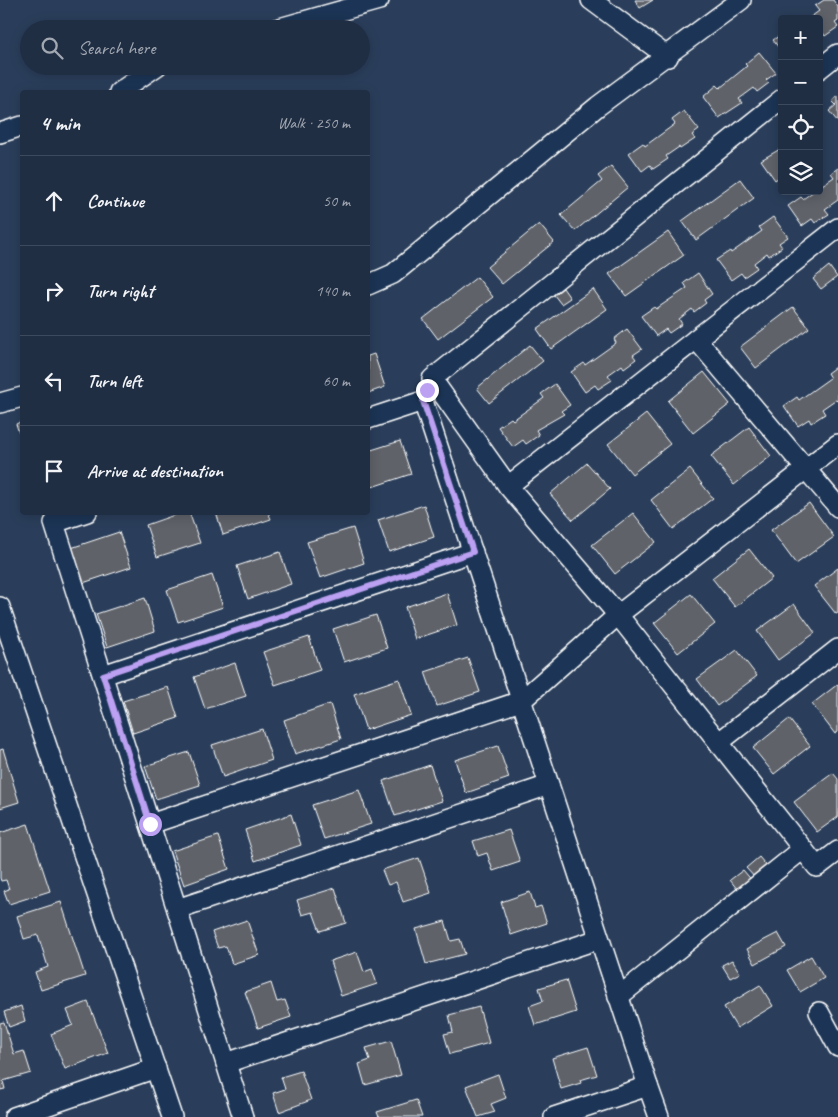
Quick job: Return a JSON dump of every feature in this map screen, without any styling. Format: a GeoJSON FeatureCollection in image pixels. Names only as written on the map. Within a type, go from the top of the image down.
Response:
{"type":"FeatureCollection","features":[{"type":"Feature","properties":{"kind":"street"},"geometry":{"type":"LineString","coordinates":[[308,20],[379,0]]}},
{"type":"Feature","properties":{"kind":"street"},"geometry":{"type":"LineString","coordinates":[[591,0],[668,56]]}},
{"type":"Feature","properties":{"kind":"street"},"geometry":{"type":"LineString","coordinates":[[370,284],[394,274],[598,106],[668,56],[741,0]]}},
{"type":"Feature","properties":{"kind":"street"},"geometry":{"type":"LineString","coordinates":[[823,66],[838,54]]}},
{"type":"Feature","properties":{"kind":"street"},"geometry":{"type":"LineString","coordinates":[[122,90],[144,75]]}},
{"type":"Feature","properties":{"kind":"street"},"geometry":{"type":"LineString","coordinates":[[659,1117],[423,401],[432,379],[778,102]]}},
{"type":"Feature","properties":{"kind":"street"},"geometry":{"type":"LineString","coordinates":[[0,133],[20,127]]}},
{"type":"Feature","properties":{"kind":"street"},"geometry":{"type":"LineString","coordinates":[[508,486],[838,228]]}},
{"type":"Feature","properties":{"kind":"street"},"geometry":{"type":"LineString","coordinates":[[696,339],[807,468],[838,507]]}},
{"type":"Feature","properties":{"kind":"street"},"geometry":{"type":"LineString","coordinates":[[432,379],[508,486],[618,616],[817,868],[838,851]]}},
{"type":"Feature","properties":{"kind":"street"},"geometry":{"type":"LineString","coordinates":[[0,404],[20,398]]}},
{"type":"Feature","properties":{"kind":"street"},"geometry":{"type":"LineString","coordinates":[[370,418],[423,401]]}},
{"type":"Feature","properties":{"kind":"street"},"geometry":{"type":"LineString","coordinates":[[150,824],[521,701],[618,616],[838,444]]}},
{"type":"Feature","properties":{"kind":"street"},"geometry":{"type":"LineString","coordinates":[[79,515],[54,524],[243,1117]]}},
{"type":"Feature","properties":{"kind":"street"},"geometry":{"type":"LineString","coordinates":[[103,675],[473,552]]}},
{"type":"Feature","properties":{"kind":"street"},"geometry":{"type":"LineString","coordinates":[[0,607],[172,1117]]}},
{"type":"Feature","properties":{"kind":"street"},"geometry":{"type":"LineString","coordinates":[[718,742],[838,649]]}},
{"type":"Feature","properties":{"kind":"street"},"geometry":{"type":"LineString","coordinates":[[177,909],[549,785]]}},
{"type":"Feature","properties":{"kind":"street"},"geometry":{"type":"LineString","coordinates":[[618,997],[803,849]]}},
{"type":"Feature","properties":{"kind":"street"},"geometry":{"type":"LineString","coordinates":[[226,1063],[599,938]]}},
{"type":"Feature","properties":{"kind":"street"},"geometry":{"type":"LineString","coordinates":[[819,1012],[838,1048]]}},
{"type":"Feature","properties":{"kind":"street"},"geometry":{"type":"LineString","coordinates":[[14,1117],[156,1068]]}},
{"type":"Feature","properties":{"kind":"street"},"geometry":{"type":"LineString","coordinates":[[554,1117],[648,1086]]}},
{"type":"Feature","properties":{"kind":"building"},"geometry":{"type":"Polygon","coordinates":[[[635,0],[653,0],[640,8],[635,0]]]}},
{"type":"Feature","properties":{"kind":"building"},"geometry":{"type":"Polygon","coordinates":[[[824,0],[833,0],[838,7],[838,21],[835,23],[838,27],[825,36],[823,33],[823,15],[814,15],[819,11],[815,6],[824,0]]]}},
{"type":"Feature","properties":{"kind":"building"},"geometry":{"type":"Polygon","coordinates":[[[778,37],[778,47],[773,40],[778,37]]]}},
{"type":"Feature","properties":{"kind":"building"},"geometry":{"type":"Polygon","coordinates":[[[759,52],[776,73],[766,80],[769,83],[757,92],[754,88],[739,99],[742,103],[719,118],[703,97],[717,85],[720,88],[747,66],[745,64],[759,52]]]}},
{"type":"Feature","properties":{"kind":"building"},"geometry":{"type":"Polygon","coordinates":[[[838,96],[838,122],[829,111],[836,105],[832,101],[838,96]]]}},
{"type":"Feature","properties":{"kind":"building"},"geometry":{"type":"Polygon","coordinates":[[[684,111],[699,130],[692,135],[695,139],[666,156],[668,159],[653,169],[650,165],[642,171],[629,153],[643,143],[645,146],[675,124],[672,120],[684,111]]]}},
{"type":"Feature","properties":{"kind":"building"},"geometry":{"type":"Polygon","coordinates":[[[778,150],[778,178],[775,180],[761,160],[778,150]]]}},
{"type":"Feature","properties":{"kind":"building"},"geometry":{"type":"Polygon","coordinates":[[[611,166],[628,187],[575,231],[561,215],[602,181],[598,176],[611,166]]]}},
{"type":"Feature","properties":{"kind":"building"},"geometry":{"type":"Polygon","coordinates":[[[838,168],[838,200],[825,209],[829,214],[815,223],[812,219],[802,226],[788,206],[801,197],[803,199],[808,195],[823,195],[823,184],[834,177],[831,173],[838,168]]]}},
{"type":"Feature","properties":{"kind":"building"},"geometry":{"type":"Polygon","coordinates":[[[740,179],[754,198],[696,240],[682,221],[740,179]]]}},
{"type":"Feature","properties":{"kind":"building"},"geometry":{"type":"Polygon","coordinates":[[[773,217],[788,237],[779,243],[782,247],[769,256],[767,253],[754,263],[757,268],[744,277],[741,273],[731,280],[716,260],[730,251],[731,253],[762,231],[759,227],[773,217]]]}},
{"type":"Feature","properties":{"kind":"building"},"geometry":{"type":"Polygon","coordinates":[[[539,224],[554,242],[502,284],[487,267],[539,224]]]}},
{"type":"Feature","properties":{"kind":"building"},"geometry":{"type":"Polygon","coordinates":[[[668,232],[684,255],[626,296],[609,274],[668,232]]]}},
{"type":"Feature","properties":{"kind":"building"},"geometry":{"type":"Polygon","coordinates":[[[829,266],[837,277],[821,289],[813,279],[829,266]]]}},
{"type":"Feature","properties":{"kind":"building"},"geometry":{"type":"Polygon","coordinates":[[[698,273],[712,294],[704,300],[706,303],[694,312],[692,309],[679,319],[682,324],[669,333],[666,329],[656,336],[641,316],[654,307],[656,309],[687,288],[684,283],[698,273]]]}},
{"type":"Feature","properties":{"kind":"building"},"geometry":{"type":"Polygon","coordinates":[[[477,277],[493,297],[438,339],[423,319],[477,277]]]}},
{"type":"Feature","properties":{"kind":"building"},"geometry":{"type":"Polygon","coordinates":[[[563,288],[570,298],[561,304],[554,295],[563,288]]]}},
{"type":"Feature","properties":{"kind":"building"},"geometry":{"type":"Polygon","coordinates":[[[593,289],[607,309],[551,349],[537,329],[593,289]]]}},
{"type":"Feature","properties":{"kind":"building"},"geometry":{"type":"Polygon","coordinates":[[[793,307],[809,328],[756,368],[740,347],[793,307]]]}},
{"type":"Feature","properties":{"kind":"building"},"geometry":{"type":"Polygon","coordinates":[[[627,329],[642,349],[633,355],[636,359],[624,368],[622,365],[608,375],[612,380],[598,389],[595,385],[585,392],[571,372],[584,363],[585,365],[616,343],[614,339],[627,329]]]}},
{"type":"Feature","properties":{"kind":"building"},"geometry":{"type":"Polygon","coordinates":[[[530,345],[543,361],[489,403],[477,388],[530,345]]]}},
{"type":"Feature","properties":{"kind":"building"},"geometry":{"type":"Polygon","coordinates":[[[374,354],[385,387],[370,392],[370,355],[374,354]]]}},
{"type":"Feature","properties":{"kind":"building"},"geometry":{"type":"Polygon","coordinates":[[[838,365],[838,401],[835,400],[822,409],[825,414],[811,423],[809,419],[798,426],[784,406],[797,397],[799,400],[830,378],[827,373],[838,365]]]}},
{"type":"Feature","properties":{"kind":"building"},"geometry":{"type":"Polygon","coordinates":[[[704,372],[730,404],[693,433],[668,401],[704,372]]]}},
{"type":"Feature","properties":{"kind":"building"},"geometry":{"type":"Polygon","coordinates":[[[555,384],[570,405],[561,411],[564,414],[536,430],[539,435],[526,444],[523,440],[513,447],[498,427],[511,418],[513,420],[544,398],[541,394],[555,384]]]}},
{"type":"Feature","properties":{"kind":"building"},"geometry":{"type":"Polygon","coordinates":[[[646,414],[670,444],[632,474],[608,444],[646,414]]]}},
{"type":"Feature","properties":{"kind":"building"},"geometry":{"type":"Polygon","coordinates":[[[20,422],[20,433],[19,433],[16,424],[20,422]]]}},
{"type":"Feature","properties":{"kind":"building"},"geometry":{"type":"Polygon","coordinates":[[[749,427],[771,456],[734,485],[711,456],[749,427]]]}},
{"type":"Feature","properties":{"kind":"building"},"geometry":{"type":"Polygon","coordinates":[[[400,441],[411,474],[370,488],[370,450],[400,441]]]}},
{"type":"Feature","properties":{"kind":"building"},"geometry":{"type":"Polygon","coordinates":[[[587,463],[610,489],[573,520],[550,494],[587,463]]]}},
{"type":"Feature","properties":{"kind":"building"},"geometry":{"type":"Polygon","coordinates":[[[690,469],[713,498],[673,529],[651,500],[690,469]]]}},
{"type":"Feature","properties":{"kind":"building"},"geometry":{"type":"Polygon","coordinates":[[[809,503],[834,537],[796,564],[771,530],[809,503]]]}},
{"type":"Feature","properties":{"kind":"building"},"geometry":{"type":"Polygon","coordinates":[[[424,505],[434,537],[389,552],[378,520],[424,505]]]}},
{"type":"Feature","properties":{"kind":"building"},"geometry":{"type":"Polygon","coordinates":[[[633,513],[656,542],[615,574],[592,545],[633,513]]]}},
{"type":"Feature","properties":{"kind":"building"},"geometry":{"type":"Polygon","coordinates":[[[174,515],[190,515],[200,543],[157,557],[146,525],[174,515]]]}},
{"type":"Feature","properties":{"kind":"building"},"geometry":{"type":"Polygon","coordinates":[[[217,515],[269,515],[271,519],[223,535],[217,515]]]}},
{"type":"Feature","properties":{"kind":"building"},"geometry":{"type":"Polygon","coordinates":[[[353,528],[364,563],[320,578],[307,542],[353,528]]]}},
{"type":"Feature","properties":{"kind":"building"},"geometry":{"type":"Polygon","coordinates":[[[119,532],[131,567],[83,583],[71,548],[119,532]]]}},
{"type":"Feature","properties":{"kind":"building"},"geometry":{"type":"Polygon","coordinates":[[[749,549],[772,578],[735,607],[712,578],[749,549]]]}},
{"type":"Feature","properties":{"kind":"building"},"geometry":{"type":"Polygon","coordinates":[[[280,552],[291,584],[248,599],[237,566],[280,552]]]}},
{"type":"Feature","properties":{"kind":"building"},"geometry":{"type":"Polygon","coordinates":[[[838,568],[838,613],[836,614],[814,586],[838,568]]]}},
{"type":"Feature","properties":{"kind":"building"},"geometry":{"type":"Polygon","coordinates":[[[212,575],[223,607],[178,622],[167,590],[212,575]]]}},
{"type":"Feature","properties":{"kind":"building"},"geometry":{"type":"Polygon","coordinates":[[[447,593],[457,625],[415,639],[405,607],[447,593]]]}},
{"type":"Feature","properties":{"kind":"building"},"geometry":{"type":"Polygon","coordinates":[[[691,594],[715,624],[678,653],[654,623],[691,594]]]}},
{"type":"Feature","properties":{"kind":"building"},"geometry":{"type":"Polygon","coordinates":[[[145,598],[155,631],[107,647],[96,614],[145,598]]]}},
{"type":"Feature","properties":{"kind":"building"},"geometry":{"type":"Polygon","coordinates":[[[794,604],[815,633],[778,660],[757,631],[794,604]]]}},
{"type":"Feature","properties":{"kind":"building"},"geometry":{"type":"Polygon","coordinates":[[[376,615],[387,648],[344,662],[333,629],[376,615]]]}},
{"type":"Feature","properties":{"kind":"building"},"geometry":{"type":"Polygon","coordinates":[[[309,637],[320,670],[275,685],[263,652],[309,637]]]}},
{"type":"Feature","properties":{"kind":"building"},"geometry":{"type":"Polygon","coordinates":[[[737,650],[757,676],[717,706],[697,679],[737,650]]]}},
{"type":"Feature","properties":{"kind":"building"},"geometry":{"type":"Polygon","coordinates":[[[468,658],[480,692],[437,706],[425,672],[468,658]]]}},
{"type":"Feature","properties":{"kind":"building"},"geometry":{"type":"Polygon","coordinates":[[[235,663],[246,696],[205,709],[194,677],[235,663]]]}},
{"type":"Feature","properties":{"kind":"building"},"geometry":{"type":"Polygon","coordinates":[[[399,679],[411,715],[366,730],[354,694],[399,679]]]}},
{"type":"Feature","properties":{"kind":"building"},"geometry":{"type":"Polygon","coordinates":[[[838,684],[838,732],[835,734],[812,704],[838,684]]]}},
{"type":"Feature","properties":{"kind":"building"},"geometry":{"type":"Polygon","coordinates":[[[168,687],[178,718],[133,733],[123,701],[168,687]]]}},
{"type":"Feature","properties":{"kind":"building"},"geometry":{"type":"Polygon","coordinates":[[[330,704],[341,739],[295,754],[284,720],[330,704]]]}},
{"type":"Feature","properties":{"kind":"building"},"geometry":{"type":"Polygon","coordinates":[[[789,719],[810,746],[774,774],[753,748],[789,719]]]}},
{"type":"Feature","properties":{"kind":"building"},"geometry":{"type":"Polygon","coordinates":[[[262,729],[272,760],[223,777],[212,745],[262,729]]]}},
{"type":"Feature","properties":{"kind":"building"},"geometry":{"type":"Polygon","coordinates":[[[498,746],[509,778],[466,793],[455,760],[498,746]]]}},
{"type":"Feature","properties":{"kind":"building"},"geometry":{"type":"Polygon","coordinates":[[[3,749],[19,802],[0,808],[0,750],[3,749]]]}},
{"type":"Feature","properties":{"kind":"building"},"geometry":{"type":"Polygon","coordinates":[[[189,752],[200,785],[156,799],[145,766],[189,752]]]}},
{"type":"Feature","properties":{"kind":"building"},"geometry":{"type":"Polygon","coordinates":[[[430,765],[442,801],[395,816],[383,781],[430,765]]]}},
{"type":"Feature","properties":{"kind":"building"},"geometry":{"type":"Polygon","coordinates":[[[833,773],[838,779],[838,817],[817,832],[794,802],[833,773]]]}},
{"type":"Feature","properties":{"kind":"building"},"geometry":{"type":"Polygon","coordinates":[[[359,790],[371,824],[324,839],[312,805],[359,790]]]}},
{"type":"Feature","properties":{"kind":"building"},"geometry":{"type":"Polygon","coordinates":[[[291,814],[301,845],[255,861],[245,830],[291,814]]]}},
{"type":"Feature","properties":{"kind":"building"},"geometry":{"type":"Polygon","coordinates":[[[28,824],[50,891],[9,904],[4,891],[9,889],[6,880],[1,881],[0,878],[0,833],[28,824]]]}},
{"type":"Feature","properties":{"kind":"building"},"geometry":{"type":"Polygon","coordinates":[[[509,830],[520,862],[493,871],[487,853],[478,856],[473,841],[509,830]]]}},
{"type":"Feature","properties":{"kind":"building"},"geometry":{"type":"Polygon","coordinates":[[[218,836],[229,869],[184,885],[172,851],[218,836]]]}},
{"type":"Feature","properties":{"kind":"building"},"geometry":{"type":"Polygon","coordinates":[[[759,857],[770,870],[757,880],[746,868],[759,857]]]}},
{"type":"Feature","properties":{"kind":"building"},"geometry":{"type":"Polygon","coordinates":[[[419,858],[431,893],[403,902],[396,882],[388,885],[382,870],[419,858]]]}},
{"type":"Feature","properties":{"kind":"building"},"geometry":{"type":"Polygon","coordinates":[[[743,870],[754,883],[741,894],[730,880],[743,870]]]}},
{"type":"Feature","properties":{"kind":"building"},"geometry":{"type":"Polygon","coordinates":[[[335,888],[346,923],[320,931],[313,912],[302,915],[297,900],[335,888]]]}},
{"type":"Feature","properties":{"kind":"building"},"geometry":{"type":"Polygon","coordinates":[[[530,892],[535,908],[541,906],[547,923],[511,935],[501,902],[530,892]]]}},
{"type":"Feature","properties":{"kind":"building"},"geometry":{"type":"Polygon","coordinates":[[[61,902],[85,976],[41,990],[35,972],[48,967],[38,935],[24,939],[17,916],[61,902]]]}},
{"type":"Feature","properties":{"kind":"building"},"geometry":{"type":"Polygon","coordinates":[[[247,920],[259,955],[232,964],[226,946],[218,948],[212,932],[247,920]]]}},
{"type":"Feature","properties":{"kind":"building"},"geometry":{"type":"Polygon","coordinates":[[[445,921],[451,941],[460,939],[465,954],[426,964],[416,929],[445,921]]]}},
{"type":"Feature","properties":{"kind":"building"},"geometry":{"type":"Polygon","coordinates":[[[778,933],[786,947],[755,964],[747,949],[778,933]]]}},
{"type":"Feature","properties":{"kind":"building"},"geometry":{"type":"Polygon","coordinates":[[[357,952],[364,972],[372,969],[377,984],[341,996],[330,961],[357,952]]]}},
{"type":"Feature","properties":{"kind":"building"},"geometry":{"type":"Polygon","coordinates":[[[811,956],[824,978],[800,992],[787,970],[811,956]]]}},
{"type":"Feature","properties":{"kind":"building"},"geometry":{"type":"Polygon","coordinates":[[[732,960],[740,973],[730,978],[722,965],[732,960]]]}},
{"type":"Feature","properties":{"kind":"building"},"geometry":{"type":"Polygon","coordinates":[[[566,980],[576,1012],[535,1025],[529,1006],[543,1001],[539,988],[566,980]]]}},
{"type":"Feature","properties":{"kind":"building"},"geometry":{"type":"Polygon","coordinates":[[[271,983],[277,1002],[285,1000],[291,1017],[258,1028],[245,992],[271,983]]]}},
{"type":"Feature","properties":{"kind":"building"},"geometry":{"type":"Polygon","coordinates":[[[760,985],[773,1006],[737,1028],[724,1007],[760,985]]]}},
{"type":"Feature","properties":{"kind":"building"},"geometry":{"type":"Polygon","coordinates":[[[88,1002],[108,1053],[65,1069],[51,1034],[73,1025],[67,1010],[88,1002]]]}},
{"type":"Feature","properties":{"kind":"building"},"geometry":{"type":"Polygon","coordinates":[[[21,1006],[25,1021],[9,1027],[4,1012],[21,1006]]]}},
{"type":"Feature","properties":{"kind":"building"},"geometry":{"type":"Polygon","coordinates":[[[479,1007],[489,1043],[450,1054],[444,1034],[453,1032],[449,1015],[479,1007]]]}},
{"type":"Feature","properties":{"kind":"building"},"geometry":{"type":"Polygon","coordinates":[[[4,1022],[14,1054],[24,1051],[31,1073],[3,1081],[5,1089],[0,1090],[0,1023],[4,1022]]]}},
{"type":"Feature","properties":{"kind":"building"},"geometry":{"type":"Polygon","coordinates":[[[391,1041],[401,1075],[365,1085],[359,1064],[370,1060],[366,1048],[391,1041]]]}},
{"type":"Feature","properties":{"kind":"building"},"geometry":{"type":"Polygon","coordinates":[[[588,1047],[597,1075],[580,1080],[581,1083],[561,1089],[552,1058],[588,1047]]]}},
{"type":"Feature","properties":{"kind":"building"},"geometry":{"type":"Polygon","coordinates":[[[301,1071],[311,1100],[279,1112],[273,1093],[285,1089],[281,1077],[301,1071]]]}},
{"type":"Feature","properties":{"kind":"building"},"geometry":{"type":"Polygon","coordinates":[[[498,1074],[506,1098],[491,1104],[495,1112],[478,1117],[466,1086],[498,1074]]]}},
{"type":"Feature","properties":{"kind":"building"},"geometry":{"type":"Polygon","coordinates":[[[416,1100],[422,1117],[379,1117],[377,1112],[416,1100]]]}},
{"type":"Feature","properties":{"kind":"route"},"geometry":{"type":"LineString","coordinates":[[150,824],[103,675],[473,552],[423,401],[427,390]]}}]}
